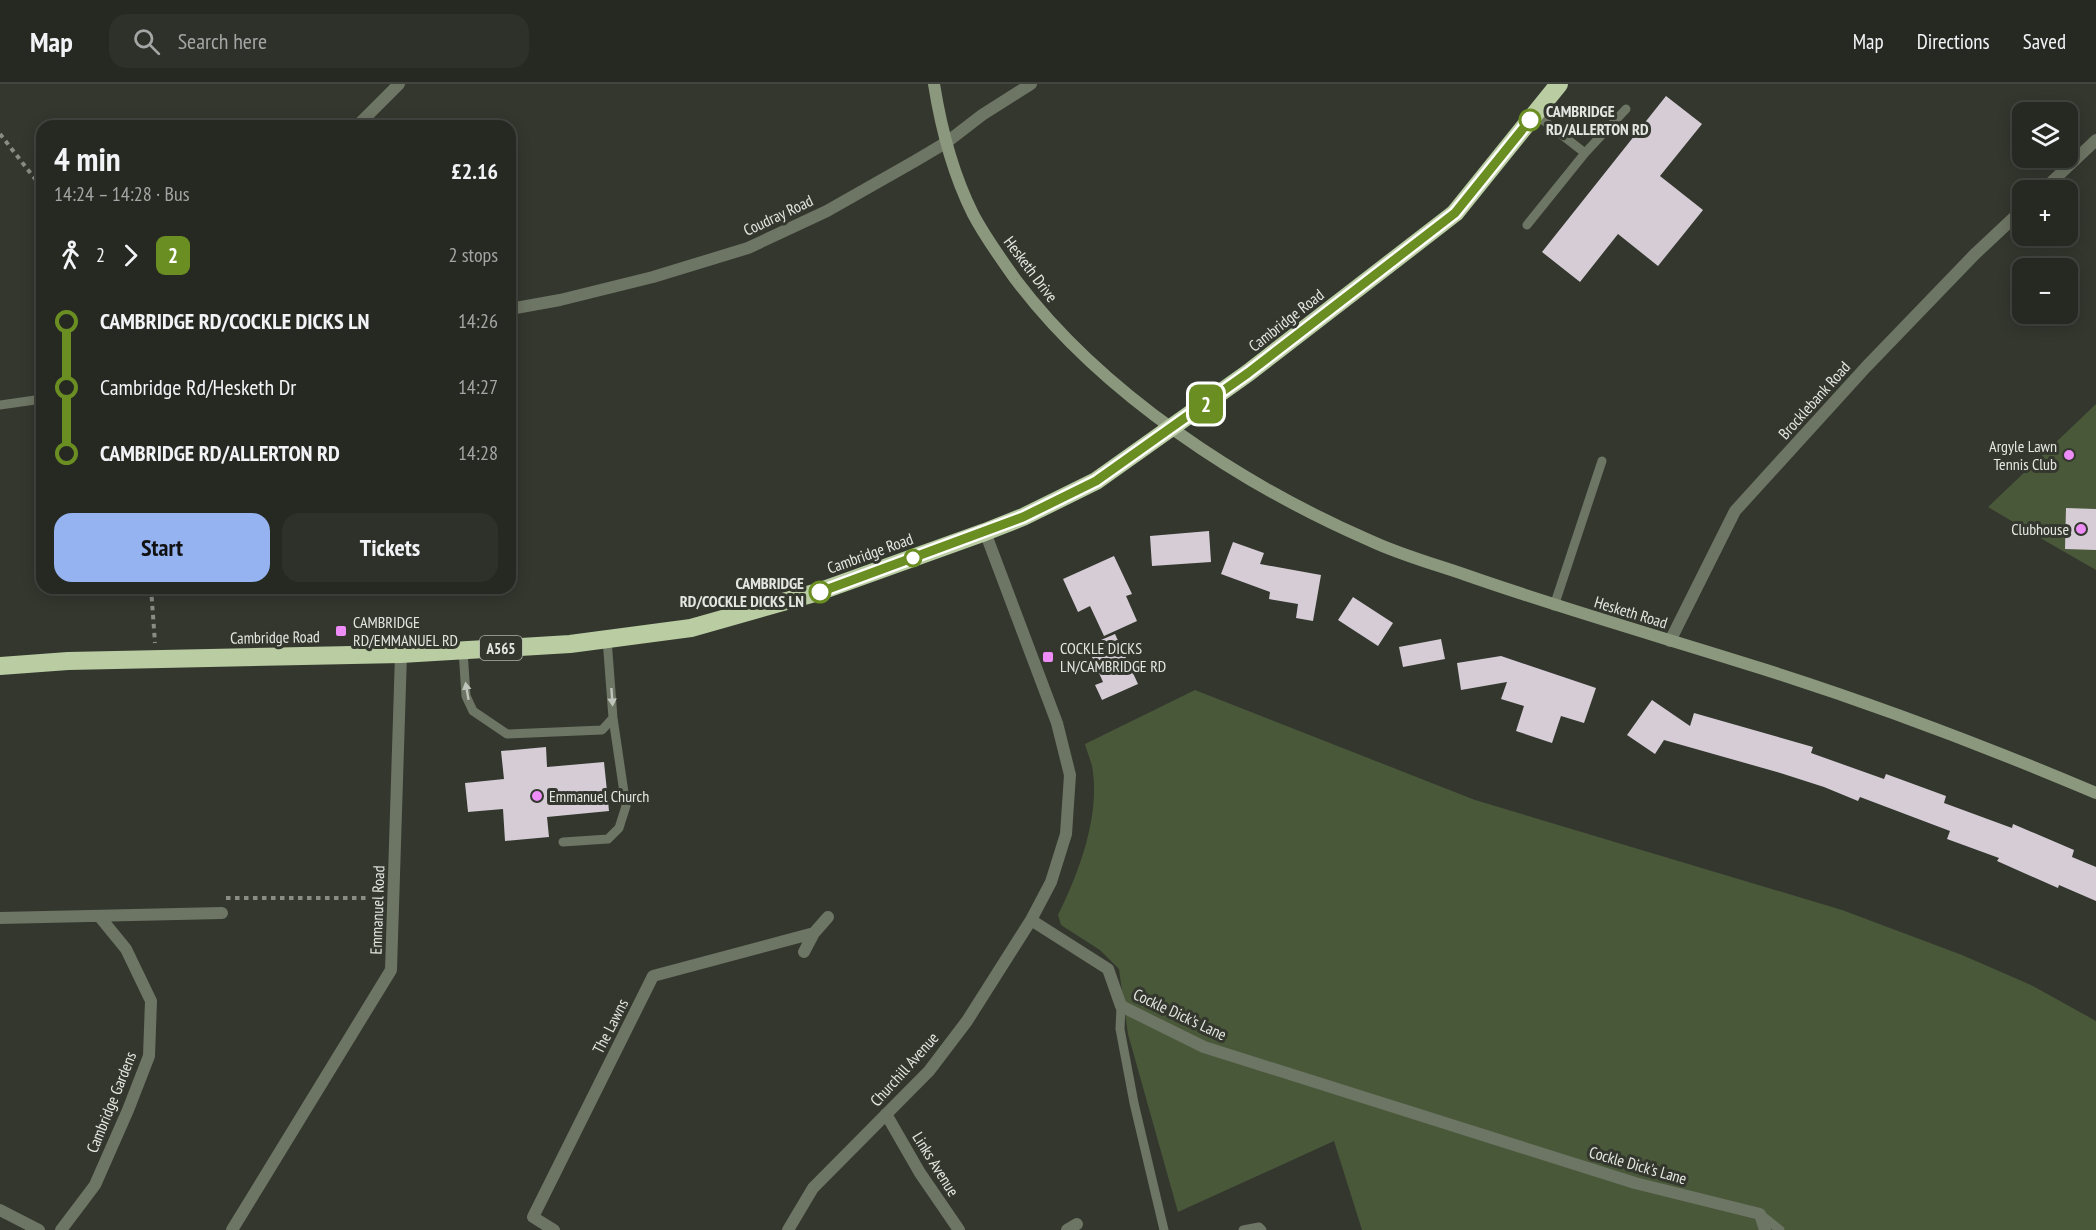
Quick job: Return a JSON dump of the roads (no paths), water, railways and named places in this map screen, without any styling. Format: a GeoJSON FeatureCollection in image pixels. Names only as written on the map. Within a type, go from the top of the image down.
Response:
{"type":"FeatureCollection","features":[{"type":"Feature","properties":{"kind":"highway","name":"Cambridge Road"},"geometry":{"type":"LineString","coordinates":[[0,666],[68,660],[401,654],[570,644],[691,628],[818,592],[985,532],[1023,517],[1096,481],[1248,373],[1455,213],[1559,84]]}},
{"type":"Feature","properties":{"kind":"street"},"geometry":{"type":"LineString","coordinates":[[363,120],[399,84]]}},
{"type":"Feature","properties":{"kind":"street","name":"Hesketh Drive"},"geometry":{"type":"LineString","coordinates":[[934,84],[939,112],[961,187],[975,217],[1002,260],[1030,298],[1067,339],[1123,391],[1172,429]]}},
{"type":"Feature","properties":{"kind":"street","name":"Coudray Road"},"geometry":{"type":"LineString","coordinates":[[516,308],[560,300],[652,277],[748,248],[827,211],[947,142],[982,115],[1031,84]]}},
{"type":"Feature","properties":{"kind":"street"},"geometry":{"type":"LineString","coordinates":[[2054,180],[2096,140]]}},
{"type":"Feature","properties":{"kind":"street","name":"Brocklebank Road"},"geometry":{"type":"LineString","coordinates":[[1670,642],[1735,511],[1873,359],[2012,219]]}},
{"type":"Feature","properties":{"kind":"street","name":"Hesketh Road"},"geometry":{"type":"LineString","coordinates":[[1172,429],[1243,474],[1326,521],[1375,543],[1554,606],[1893,712],[1975,742],[2096,793]]}},
{"type":"Feature","properties":{"kind":"street"},"geometry":{"type":"LineString","coordinates":[[985,532],[1057,723],[1070,776],[1066,834],[1051,882],[1031,920]]}},
{"type":"Feature","properties":{"kind":"street","name":"Emmanuel Road"},"geometry":{"type":"LineString","coordinates":[[232,1230],[391,970],[401,654]]}},
{"type":"Feature","properties":{"kind":"street"},"geometry":{"type":"LineString","coordinates":[[0,918],[222,913]]}},
{"type":"Feature","properties":{"kind":"street","name":"Cambridge Gardens"},"geometry":{"type":"LineString","coordinates":[[61,1230],[95,1185],[149,1056],[151,1001],[126,949],[99,916]]}},
{"type":"Feature","properties":{"kind":"street"},"geometry":{"type":"LineString","coordinates":[[804,952],[814,933],[828,917]]}},
{"type":"Feature","properties":{"kind":"street","name":"Cockle Dick's Lane"},"geometry":{"type":"LineString","coordinates":[[1031,920],[1108,969],[1121,1006],[1204,1047],[1635,1183],[1760,1214]]}},
{"type":"Feature","properties":{"kind":"street","name":"Churchill Avenue"},"geometry":{"type":"LineString","coordinates":[[788,1230],[813,1188],[929,1071],[967,1021],[1031,920]]}},
{"type":"Feature","properties":{"kind":"street","name":"The Lawns"},"geometry":{"type":"LineString","coordinates":[[554,1230],[533,1217],[653,976],[814,933]]}},
{"type":"Feature","properties":{"kind":"street","name":"Links Avenue"},"geometry":{"type":"LineString","coordinates":[[886,1114],[920,1173],[959,1230]]}},
{"type":"Feature","properties":{"kind":"street"},"geometry":{"type":"LineString","coordinates":[[0,1210],[39,1230]]}},
{"type":"Feature","properties":{"kind":"street"},"geometry":{"type":"LineString","coordinates":[[1760,1214],[1765,1230]]}},
{"type":"Feature","properties":{"kind":"lane"},"geometry":{"type":"LineString","coordinates":[[1527,225],[1585,153],[1626,109]]}},
{"type":"Feature","properties":{"kind":"lane"},"geometry":{"type":"LineString","coordinates":[[1535,114],[1585,153]]}},
{"type":"Feature","properties":{"kind":"lane"},"geometry":{"type":"LineString","coordinates":[[0,405],[36,400]]}},
{"type":"Feature","properties":{"kind":"lane"},"geometry":{"type":"LineString","coordinates":[[1554,606],[1602,461]]}},
{"type":"Feature","properties":{"kind":"lane"},"geometry":{"type":"LineString","coordinates":[[563,843],[608,839],[619,828],[626,806],[613,718],[607,639]]}},
{"type":"Feature","properties":{"kind":"lane"},"geometry":{"type":"LineString","coordinates":[[463,650],[466,696],[473,711],[507,734],[602,730],[613,718]]}},
{"type":"Feature","properties":{"kind":"lane"},"geometry":{"type":"LineString","coordinates":[[1121,1006],[1120,1029],[1134,1103],[1164,1230]]}},
{"type":"Feature","properties":{"kind":"lane"},"geometry":{"type":"LineString","coordinates":[[1760,1214],[1780,1230]]}},
{"type":"Feature","properties":{"kind":"lane"},"geometry":{"type":"LineString","coordinates":[[1243,1230],[1259,1227],[1262,1230]]}},
{"type":"Feature","properties":{"kind":"place","name":"CAMBRIDGE RD/ALLERTON RD"},"geometry":{"type":"Point","coordinates":[1530,120]}},
{"type":"Feature","properties":{"kind":"place","name":"Argyle Lawn Tennis Club"},"geometry":{"type":"Point","coordinates":[2069,455]}},
{"type":"Feature","properties":{"kind":"place","name":"Clubhouse"},"geometry":{"type":"Point","coordinates":[2081,529]}},
{"type":"Feature","properties":{"kind":"place","name":"CAMBRIDGE RD/COCKLE DICKS LN"},"geometry":{"type":"Point","coordinates":[820,592]}},
{"type":"Feature","properties":{"kind":"place","name":"CAMBRIDGE RD/EMMANUEL RD"},"geometry":{"type":"Point","coordinates":[341,631]}},
{"type":"Feature","properties":{"kind":"place","name":"COCKLE DICKS LN/CAMBRIDGE RD"},"geometry":{"type":"Point","coordinates":[1048,657]}},
{"type":"Feature","properties":{"kind":"place","name":"Emmanuel Church"},"geometry":{"type":"Point","coordinates":[537,796]}}]}
